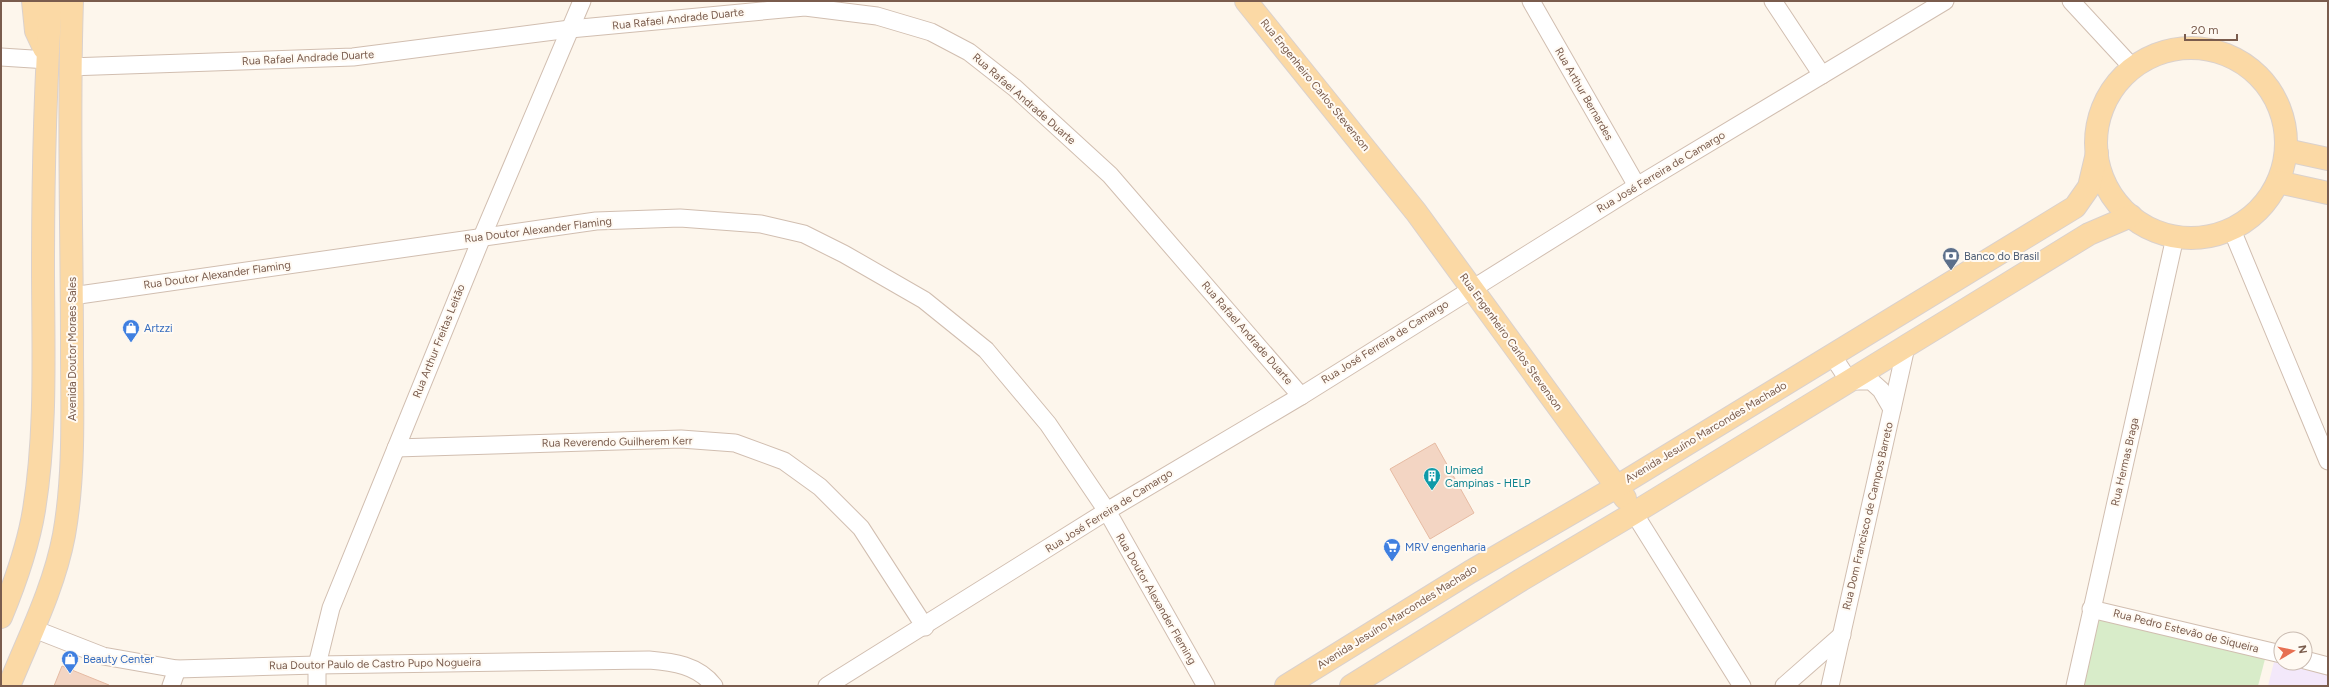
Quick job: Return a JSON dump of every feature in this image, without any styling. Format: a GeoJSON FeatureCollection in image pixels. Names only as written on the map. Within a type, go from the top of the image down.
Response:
{"type":"FeatureCollection","features":[{"type":"Feature","properties":{"kind":"main road"},"geometry":{"type":"LineString","coordinates":[[33,1],[36,31],[48,58]]}},
{"type":"Feature","properties":{"kind":"main road"},"geometry":{"type":"LineString","coordinates":[[1,618],[21,564],[34,510],[42,419],[43,240],[51,1]]}},
{"type":"Feature","properties":{"kind":"main road","name":"Avenida Doutor Moraes Sales"},"geometry":{"type":"LineString","coordinates":[[9,686],[34,629],[63,537],[70,489],[72,296],[70,64],[72,1]]}},
{"type":"Feature","properties":{"kind":"main road"},"geometry":{"type":"LineString","coordinates":[[70,64],[83,33],[85,1]]}},
{"type":"Feature","properties":{"kind":"main road","name":"Rua Engenheiro Carlos Stevenson"},"geometry":{"type":"LineString","coordinates":[[1253,6],[1416,212],[1508,340],[1618,486],[1634,513]]}},
{"type":"Feature","properties":{"kind":"main road"},"geometry":{"type":"LineString","coordinates":[[2191,47],[2222,52],[2249,67],[2270,90],[2283,119],[2286,150],[2278,182],[2267,202],[2251,218],[2232,230],[2207,237],[2175,237],[2152,230],[2131,216],[2114,199],[2102,177],[2097,153],[2099,121],[2111,91],[2133,68],[2160,53],[2191,47]]}},
{"type":"Feature","properties":{"kind":"main road"},"geometry":{"type":"LineString","coordinates":[[2286,150],[2328,159]]}},
{"type":"Feature","properties":{"kind":"main road","name":"Avenida Jesuíno Marcondes Machado"},"geometry":{"type":"LineString","coordinates":[[1286,686],[1400,615],[1504,552],[1618,486],[2075,207],[2089,187],[2097,153]]}},
{"type":"Feature","properties":{"kind":"main road"},"geometry":{"type":"LineString","coordinates":[[2278,182],[2328,193]]}},
{"type":"Feature","properties":{"kind":"main road"},"geometry":{"type":"LineString","coordinates":[[1351,686],[1521,580],[1634,513],[2090,234],[2131,216]]}},
{"type":"Feature","properties":{"kind":"main road"},"geometry":{"type":"LineString","coordinates":[[1740,411],[1757,438]]}},
{"type":"Feature","properties":{"kind":"main road"},"geometry":{"type":"LineString","coordinates":[[1504,552],[1521,580]]}},
{"type":"Feature","properties":{"kind":"main road"},"geometry":{"type":"LineString","coordinates":[[1400,615],[1418,644]]}},
{"type":"Feature","properties":{"kind":"street","name":"Rua Arthur Freitas Leitão"},"geometry":{"type":"LineString","coordinates":[[317,686],[317,665],[331,608],[482,237],[582,1]]}},
{"type":"Feature","properties":{"kind":"street","name":"Rua Arthur Bernardes"},"geometry":{"type":"LineString","coordinates":[[1531,1],[1637,186]]}},
{"type":"Feature","properties":{"kind":"street"},"geometry":{"type":"LineString","coordinates":[[1773,1],[1822,75]]}},
{"type":"Feature","properties":{"kind":"street"},"geometry":{"type":"LineString","coordinates":[[2071,1],[2133,68]]}},
{"type":"Feature","properties":{"kind":"street","name":"Rua José Ferreira de Camargo"},"geometry":{"type":"LineString","coordinates":[[827,686],[1107,511],[1301,396],[1637,186],[1941,2]]}},
{"type":"Feature","properties":{"kind":"street","name":"Rua Rafael Andrade Duarte"},"geometry":{"type":"LineString","coordinates":[[70,64],[352,57],[570,29],[805,7],[877,16],[931,32],[969,52],[1015,88],[1110,175],[1301,396]]}},
{"type":"Feature","properties":{"kind":"street"},"geometry":{"type":"LineString","coordinates":[[1,57],[48,58]]}},
{"type":"Feature","properties":{"kind":"street","name":"Rua Doutor Alexander Flaming"},"geometry":{"type":"LineString","coordinates":[[72,296],[596,222],[680,218],[761,224],[804,234],[844,254],[924,300],[986,350],[1048,424],[1107,511]]}},
{"type":"Feature","properties":{"kind":"street"},"geometry":{"type":"LineString","coordinates":[[2232,230],[2321,429],[2328,461]]}},
{"type":"Feature","properties":{"kind":"street","name":"Rua Hermas Braga"},"geometry":{"type":"LineString","coordinates":[[2075,686],[2175,237]]}},
{"type":"Feature","properties":{"kind":"street","name":"Rua Dom Francisco de Campos Barreto"},"geometry":{"type":"LineString","coordinates":[[1830,686],[1906,347]]}},
{"type":"Feature","properties":{"kind":"street"},"geometry":{"type":"LineString","coordinates":[[1832,355],[1849,382],[1872,381],[1881,390],[1892,409]]}},
{"type":"Feature","properties":{"kind":"street","name":"Rua Reverendo Guilherem Kerr"},"geometry":{"type":"LineString","coordinates":[[396,448],[682,438],[735,443],[784,461],[820,486],[861,528],[925,626]]}},
{"type":"Feature","properties":{"kind":"street","name":"Rua Doutor Alexander Fleming"},"geometry":{"type":"LineString","coordinates":[[1107,511],[1206,686]]}},
{"type":"Feature","properties":{"kind":"street","name":"Rua Engenheiro Carlos Stevenson"},"geometry":{"type":"LineString","coordinates":[[1634,513],[1742,686]]}},
{"type":"Feature","properties":{"kind":"street","name":"Rua Pedro Estevão de Siqueira"},"geometry":{"type":"LineString","coordinates":[[2091,609],[2273,652]]}},
{"type":"Feature","properties":{"kind":"street","name":"Rua Doutor Paulo de Castro Pupo Nogueira"},"geometry":{"type":"LineString","coordinates":[[34,629],[103,656],[177,669],[317,665],[648,660],[672,662],[697,670],[714,686]]}},
{"type":"Feature","properties":{"kind":"street"},"geometry":{"type":"LineString","coordinates":[[1784,686],[1842,635]]}},
{"type":"Feature","properties":{"kind":"street"},"geometry":{"type":"LineString","coordinates":[[2313,662],[2328,666]]}},
{"type":"Feature","properties":{"kind":"street"},"geometry":{"type":"LineString","coordinates":[[171,686],[177,669]]}},
{"type":"Feature","properties":{"kind":"shaded area"},"geometry":{"type":"Polygon","coordinates":[[[2273,666],[2273,671],[2311,671],[2328,675],[2328,686],[2268,686],[2273,666]]]}},
{"type":"Feature","properties":{"kind":"green space"},"geometry":{"type":"Polygon","coordinates":[[[2099,619],[2265,659],[2258,686],[2083,686],[2099,619]]]}},
{"type":"Feature","properties":{"kind":"building","name":"Unimed Campinas - HELP"},"geometry":{"type":"Polygon","coordinates":[[[1435,443],[1474,513],[1430,539],[1390,469],[1435,443]]]}},
{"type":"Feature","properties":{"kind":"building","name":"Beauty Center"},"geometry":{"type":"Polygon","coordinates":[[[62,666],[109,685],[109,686],[54,686],[62,666]]]}},
{"type":"Feature","properties":{"kind":"place","name":"Banco do Brasil"},"geometry":{"type":"Point","coordinates":[1951,271]}},
{"type":"Feature","properties":{"kind":"place","name":"Artzzi"},"geometry":{"type":"Point","coordinates":[131,343]}},
{"type":"Feature","properties":{"kind":"place","name":"Unimed Campinas - HELP"},"geometry":{"type":"Point","coordinates":[1432,491]}},
{"type":"Feature","properties":{"kind":"place","name":"MRV engenharia"},"geometry":{"type":"Point","coordinates":[1392,562]}},
{"type":"Feature","properties":{"kind":"place","name":"Beauty Center"},"geometry":{"type":"Point","coordinates":[70,674]}}]}
